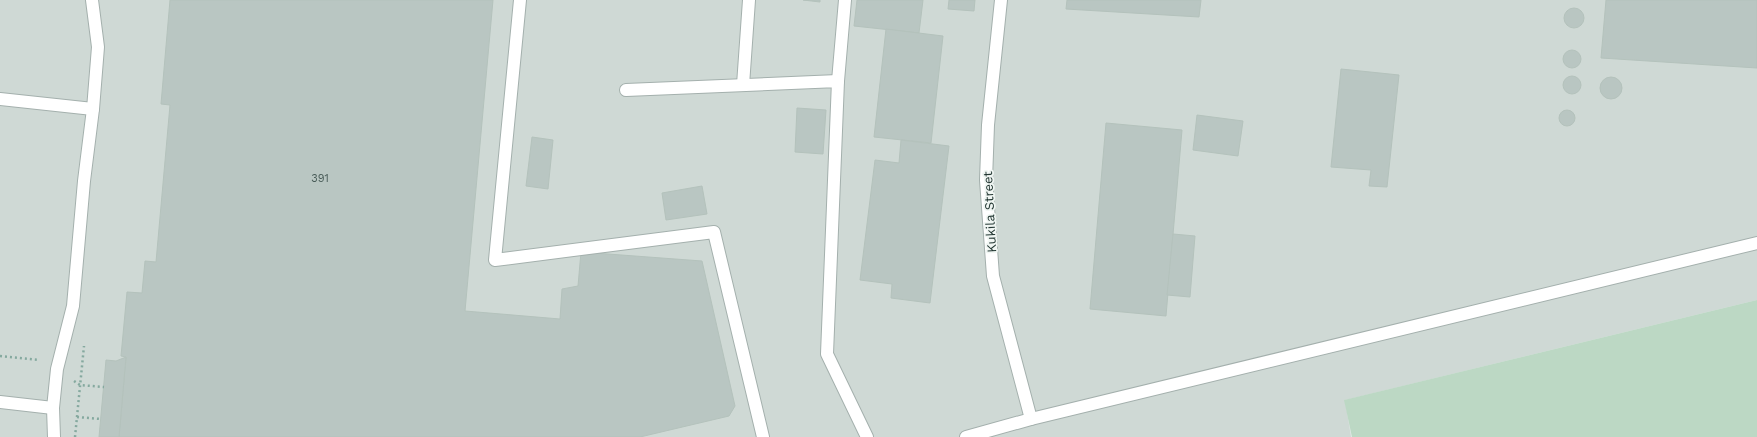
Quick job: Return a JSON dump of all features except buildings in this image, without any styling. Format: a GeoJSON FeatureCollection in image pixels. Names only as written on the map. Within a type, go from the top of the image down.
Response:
{"type":"FeatureCollection","features":[{"type":"Feature","properties":{"kind":"street"},"geometry":{"type":"LineString","coordinates":[[54,437],[53,408],[57,369],[73,306],[84,181],[93,109],[98,47],[92,0]]}},
{"type":"Feature","properties":{"kind":"street"},"geometry":{"type":"LineString","coordinates":[[520,0],[495,260],[714,232],[763,437]]}},
{"type":"Feature","properties":{"kind":"street"},"geometry":{"type":"LineString","coordinates":[[744,85],[749,0]]}},
{"type":"Feature","properties":{"kind":"street"},"geometry":{"type":"LineString","coordinates":[[846,0],[838,81],[827,354],[868,437]]}},
{"type":"Feature","properties":{"kind":"street","name":"Kukila Street"},"geometry":{"type":"LineString","coordinates":[[1001,0],[987,141],[986,180],[993,276],[1031,419]]}},
{"type":"Feature","properties":{"kind":"street"},"geometry":{"type":"LineString","coordinates":[[626,90],[838,81]]}},
{"type":"Feature","properties":{"kind":"street"},"geometry":{"type":"LineString","coordinates":[[0,99],[93,109]]}},
{"type":"Feature","properties":{"kind":"street"},"geometry":{"type":"LineString","coordinates":[[966,437],[1031,419],[1757,243]]}},
{"type":"Feature","properties":{"kind":"street"},"geometry":{"type":"LineString","coordinates":[[0,402],[53,408]]}},
{"type":"Feature","properties":{"kind":"path"},"geometry":{"type":"LineString","coordinates":[[75,437],[80,385],[104,387]]}},
{"type":"Feature","properties":{"kind":"path"},"geometry":{"type":"LineString","coordinates":[[77,417],[101,419]]}},
{"type":"Feature","properties":{"kind":"shaded area"},"geometry":{"type":"Polygon","coordinates":[[[0,0],[1757,0],[1757,300],[1345,400],[1351,437],[0,437],[0,0]]]}},
{"type":"Feature","properties":{"kind":"green space"},"geometry":{"type":"Polygon","coordinates":[[[1757,300],[1757,437],[1352,437],[1344,400],[1757,300]]]}}]}
